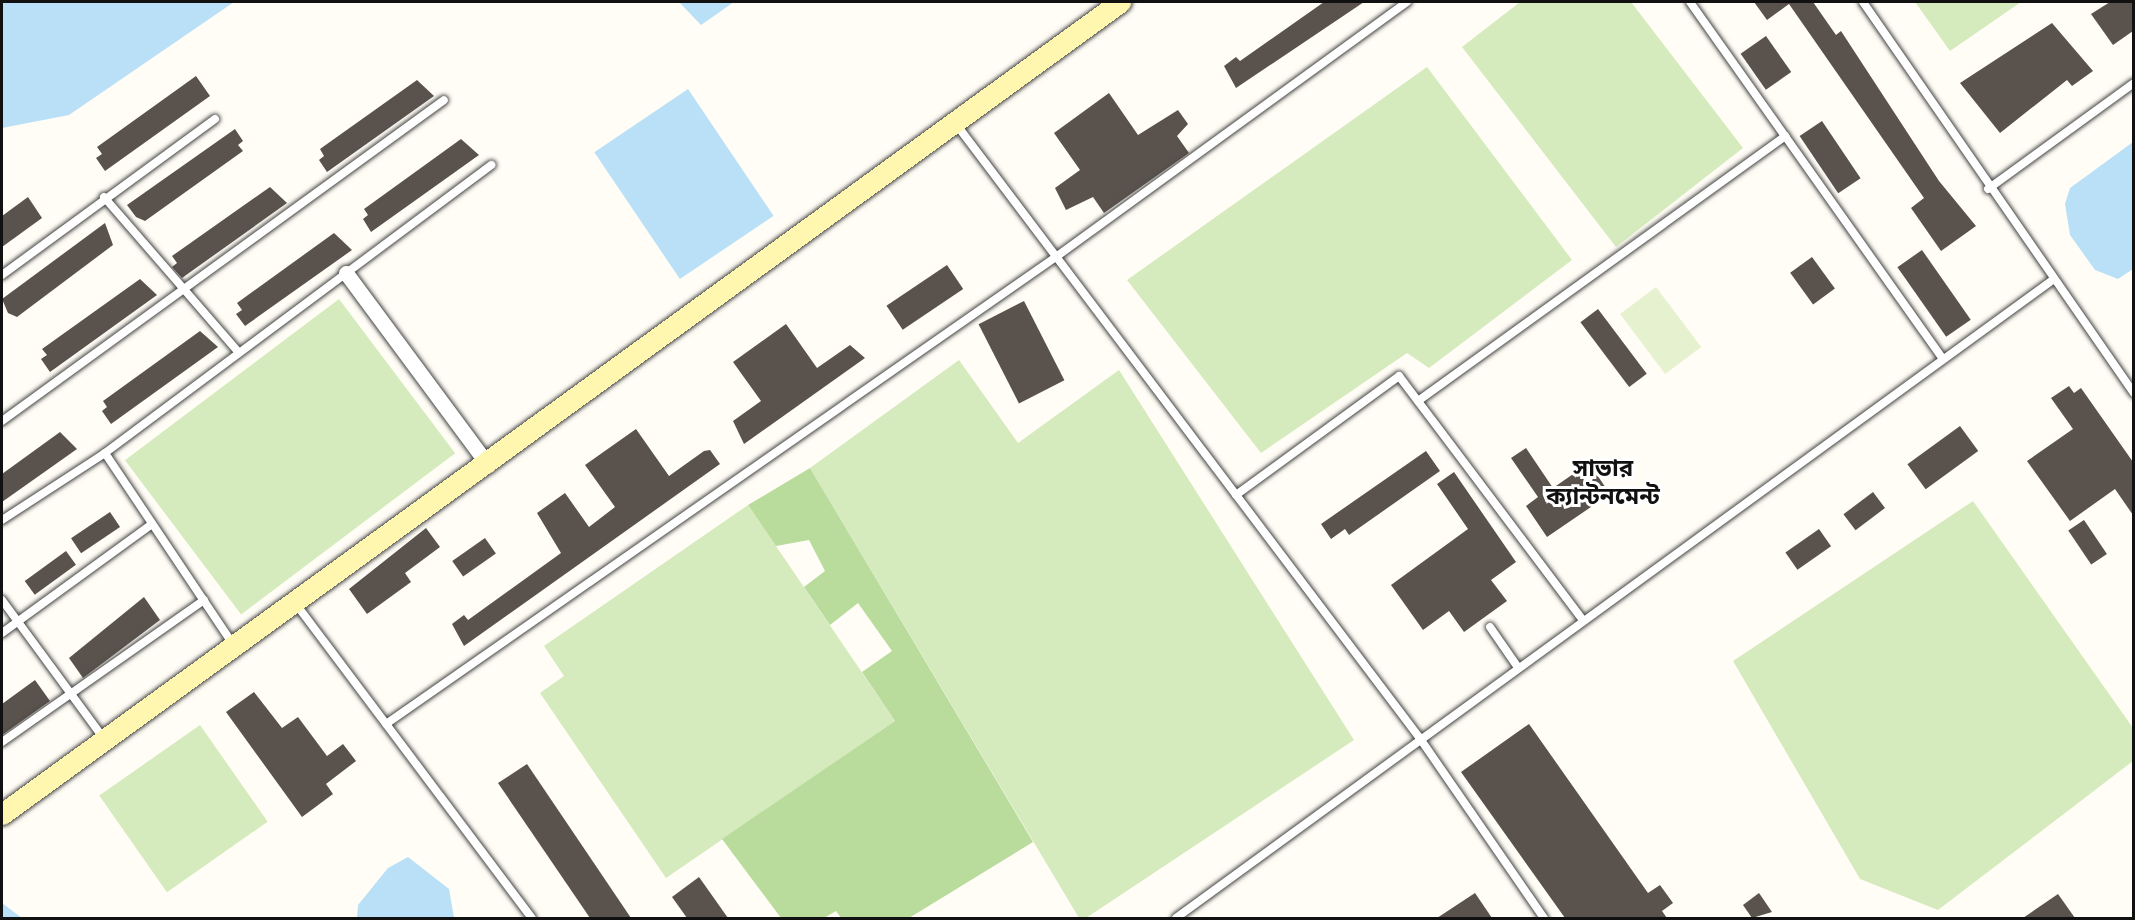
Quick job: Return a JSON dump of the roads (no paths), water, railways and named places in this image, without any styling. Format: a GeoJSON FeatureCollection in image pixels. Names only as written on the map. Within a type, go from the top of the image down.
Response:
{"type":"FeatureCollection","features":[{"type":"Feature","properties":{"kind":"street"},"geometry":{"type":"LineString","coordinates":[[2,814],[488,465],[1120,2]]}},
{"type":"Feature","properties":{"kind":"street"},"geometry":{"type":"LineString","coordinates":[[346,273],[488,465]]}},
{"type":"Feature","properties":{"kind":"lane"},"geometry":{"type":"LineString","coordinates":[[386,724],[1056,257],[1407,2]]}},
{"type":"Feature","properties":{"kind":"lane"},"geometry":{"type":"LineString","coordinates":[[1690,2],[1943,359]]}},
{"type":"Feature","properties":{"kind":"lane"},"geometry":{"type":"LineString","coordinates":[[1863,2],[1988,189],[2133,393]]}},
{"type":"Feature","properties":{"kind":"lane"},"geometry":{"type":"LineString","coordinates":[[1988,189],[2133,83]]}},
{"type":"Feature","properties":{"kind":"lane"},"geometry":{"type":"LineString","coordinates":[[2,421],[444,100]]}},
{"type":"Feature","properties":{"kind":"lane"},"geometry":{"type":"LineString","coordinates":[[2,275],[104,197],[215,119]]}},
{"type":"Feature","properties":{"kind":"lane"},"geometry":{"type":"LineString","coordinates":[[955,122],[1419,737],[1544,918]]}},
{"type":"Feature","properties":{"kind":"lane"},"geometry":{"type":"LineString","coordinates":[[1418,401],[1785,136]]}},
{"type":"Feature","properties":{"kind":"lane"},"geometry":{"type":"LineString","coordinates":[[2,520],[105,453],[492,165]]}},
{"type":"Feature","properties":{"kind":"lane"},"geometry":{"type":"LineString","coordinates":[[104,197],[181,290],[239,353]]}},
{"type":"Feature","properties":{"kind":"lane"},"geometry":{"type":"LineString","coordinates":[[1176,918],[1419,737],[2054,279]]}},
{"type":"Feature","properties":{"kind":"lane"},"geometry":{"type":"LineString","coordinates":[[1236,495],[1399,376],[1582,619]]}},
{"type":"Feature","properties":{"kind":"lane"},"geometry":{"type":"LineString","coordinates":[[105,453],[236,647]]}},
{"type":"Feature","properties":{"kind":"lane"},"geometry":{"type":"LineString","coordinates":[[2,633],[152,524]]}},
{"type":"Feature","properties":{"kind":"lane"},"geometry":{"type":"LineString","coordinates":[[2,600],[105,740]]}},
{"type":"Feature","properties":{"kind":"lane"},"geometry":{"type":"LineString","coordinates":[[2,742],[204,600]]}},
{"type":"Feature","properties":{"kind":"lane"},"geometry":{"type":"LineString","coordinates":[[296,604],[532,918]]}},
{"type":"Feature","properties":{"kind":"lane"},"geometry":{"type":"LineString","coordinates":[[1490,627],[1517,666]]}},
{"type":"Feature","properties":{"kind":"water"},"geometry":{"type":"Polygon","coordinates":[[[2,2],[234,2],[69,115],[2,128],[2,2]]]}},
{"type":"Feature","properties":{"kind":"water"},"geometry":{"type":"Polygon","coordinates":[[[679,2],[734,2],[701,25],[679,2]]]}},
{"type":"Feature","properties":{"kind":"water"},"geometry":{"type":"Polygon","coordinates":[[[688,89],[774,216],[680,279],[594,152],[688,89]]]}},
{"type":"Feature","properties":{"kind":"water"},"geometry":{"type":"Polygon","coordinates":[[[2133,142],[2133,269],[2118,279],[2095,270],[2070,235],[2065,204],[2070,188],[2133,142]]]}},
{"type":"Feature","properties":{"kind":"water"},"geometry":{"type":"Polygon","coordinates":[[[408,857],[449,889],[454,918],[357,918],[358,905],[388,868],[408,857]]]}},
{"type":"Feature","properties":{"kind":"water"},"geometry":{"type":"Polygon","coordinates":[[[2,903],[22,918],[2,918],[2,903]]]}},
{"type":"Feature","properties":{"kind":"district","name":"সাভার ক্যান্টনমেন্ট"},"geometry":{"type":"Point","coordinates":[1603,482]}}]}
